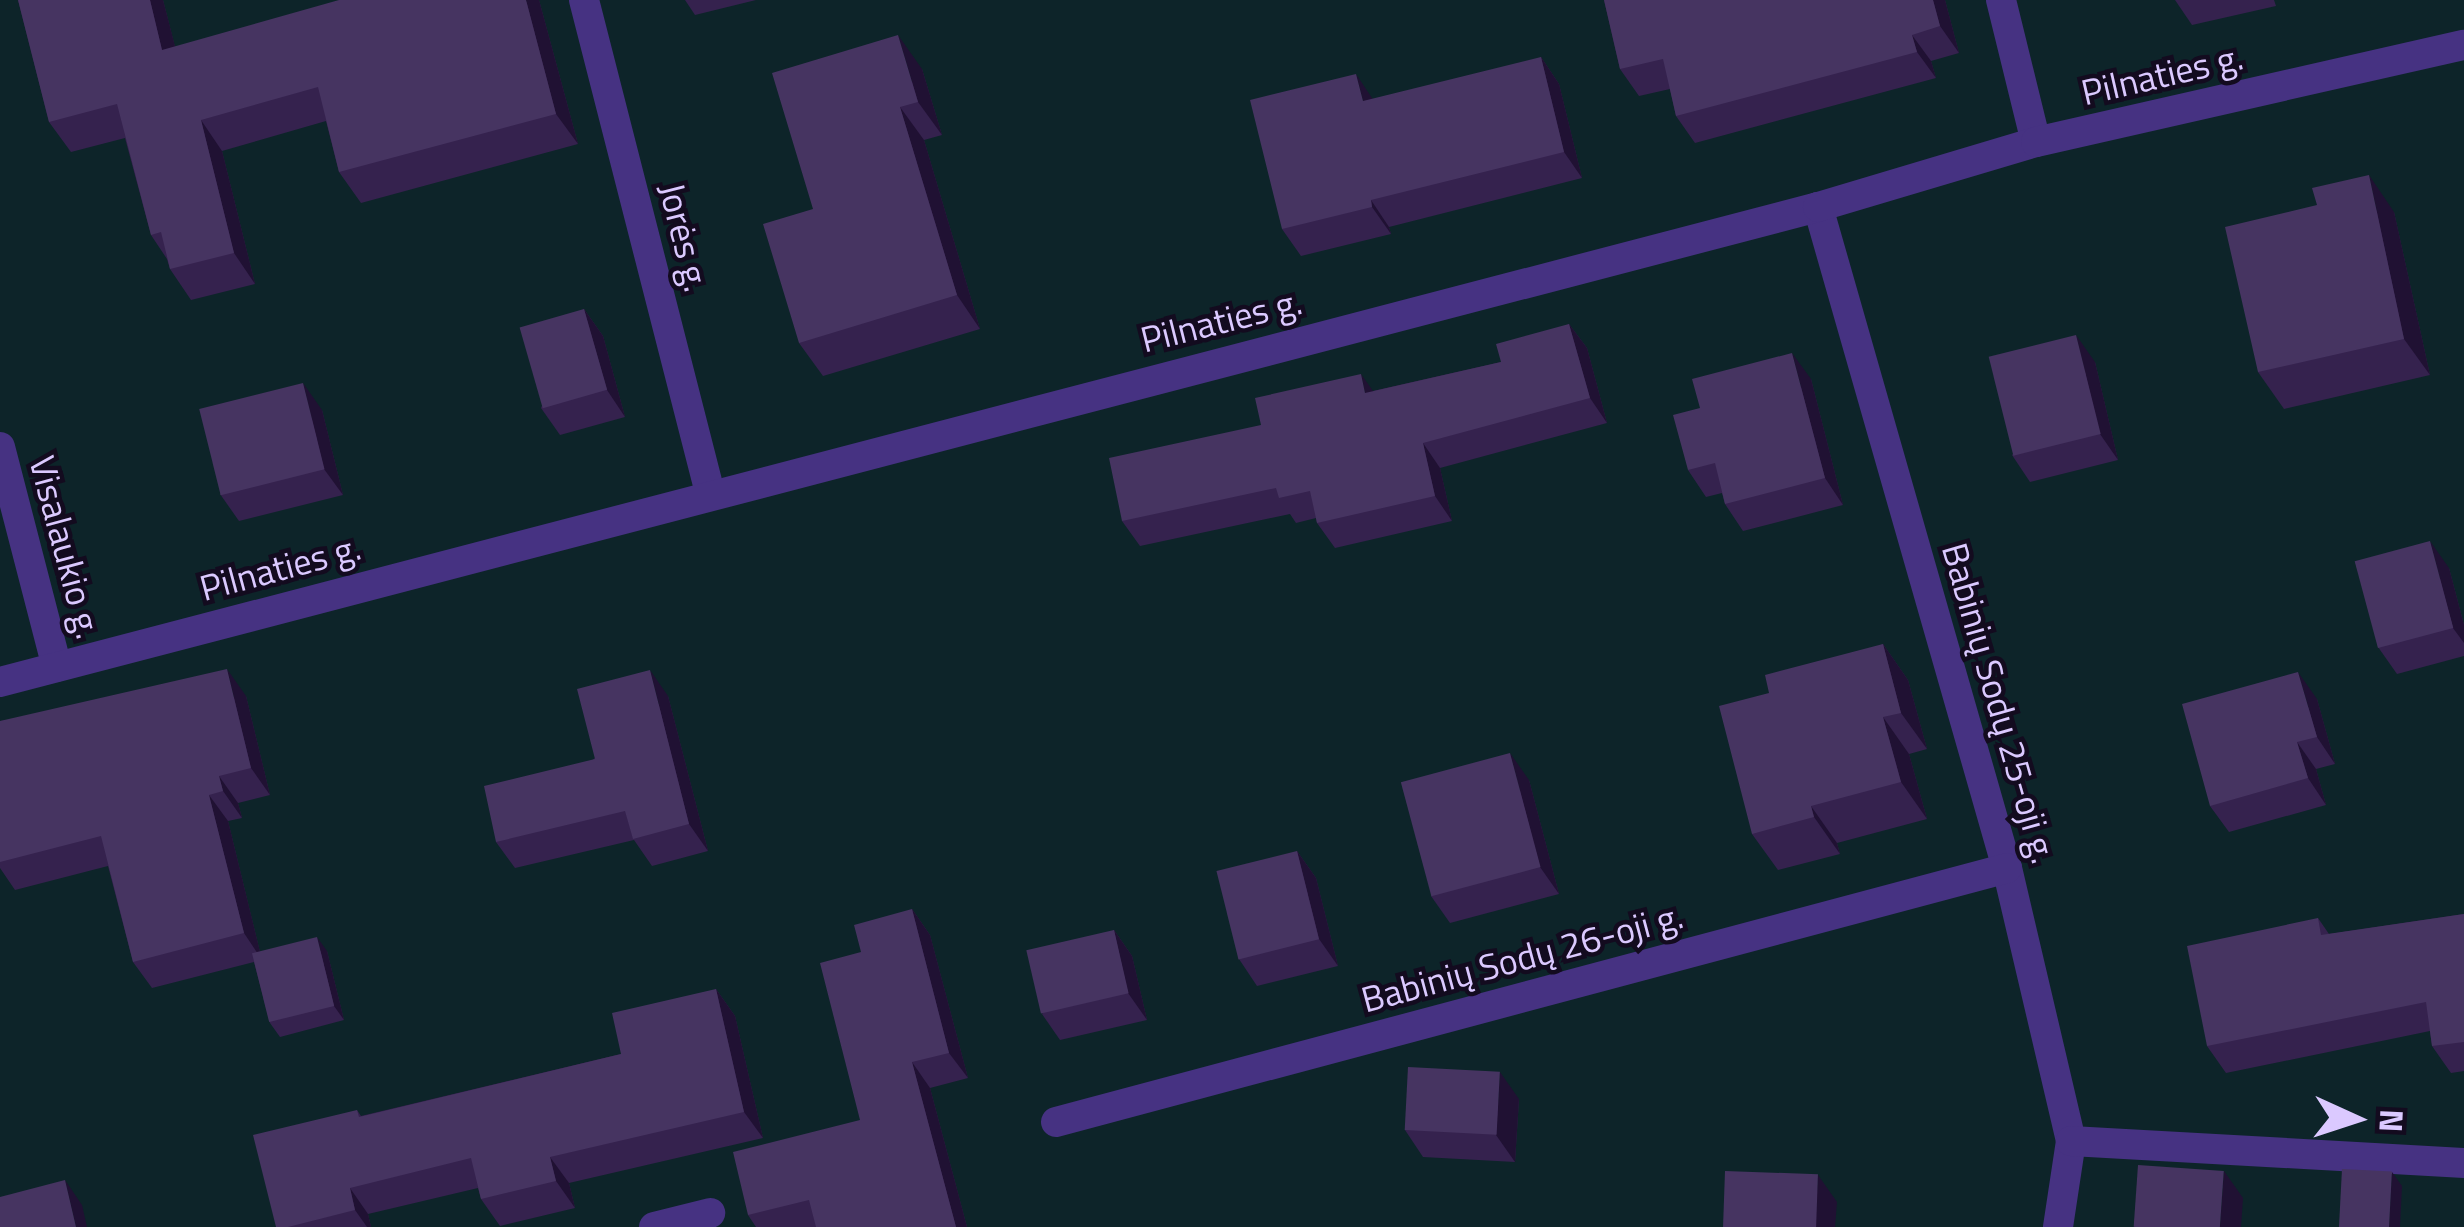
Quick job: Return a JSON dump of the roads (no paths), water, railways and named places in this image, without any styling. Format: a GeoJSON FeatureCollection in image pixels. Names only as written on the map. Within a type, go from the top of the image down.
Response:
{"type":"FeatureCollection","features":[{"type":"Feature","properties":{"kind":"street","name":"Jorės g."},"geometry":{"type":"LineString","coordinates":[[584,0],[710,493]]}},
{"type":"Feature","properties":{"kind":"street"},"geometry":{"type":"LineString","coordinates":[[2001,0],[2036,142]]}},
{"type":"Feature","properties":{"kind":"street","name":"Pilnaties g."},"geometry":{"type":"LineString","coordinates":[[0,682],[1818,207],[2036,142],[2464,45]]}},
{"type":"Feature","properties":{"kind":"street","name":"Babinių Sodų 25-oji g."},"geometry":{"type":"LineString","coordinates":[[1818,207],[2007,868],[2071,1142],[2058,1227]]}},
{"type":"Feature","properties":{"kind":"street","name":"Visalaukio g."},"geometry":{"type":"LineString","coordinates":[[0,447],[57,667]]}},
{"type":"Feature","properties":{"kind":"street","name":"Babinių Sodų 26-oji g."},"geometry":{"type":"LineString","coordinates":[[1056,1122],[2007,868]]}},
{"type":"Feature","properties":{"kind":"street"},"geometry":{"type":"LineString","coordinates":[[2071,1142],[2464,1163]]}},
{"type":"Feature","properties":{"kind":"street"},"geometry":{"type":"LineString","coordinates":[[654,1227],[710,1213]]}}]}
